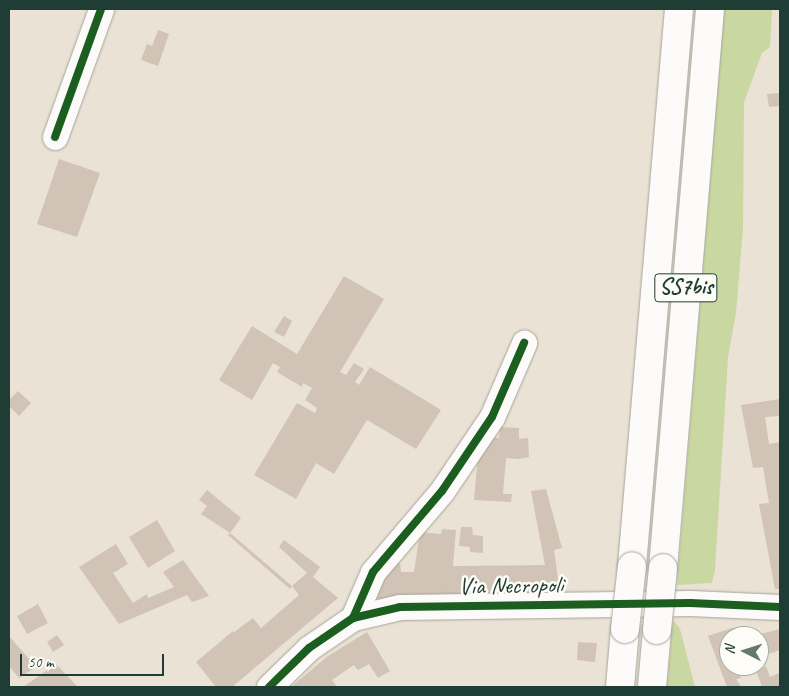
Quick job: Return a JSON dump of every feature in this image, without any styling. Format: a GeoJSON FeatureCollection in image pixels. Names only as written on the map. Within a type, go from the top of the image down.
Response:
{"type":"FeatureCollection","features":[{"type":"Feature","properties":{"kind":"highway","name":"SS7bis"},"geometry":{"type":"LineString","coordinates":[[620,687],[679,9]]}},
{"type":"Feature","properties":{"kind":"highway","name":"SS7bis"},"geometry":{"type":"LineString","coordinates":[[652,687],[710,9]]}},
{"type":"Feature","properties":{"kind":"street"},"geometry":{"type":"LineString","coordinates":[[55,137],[101,9]]}},
{"type":"Feature","properties":{"kind":"street"},"geometry":{"type":"LineString","coordinates":[[353,618],[373,572],[442,491],[492,418],[524,343]]}},
{"type":"Feature","properties":{"kind":"street","name":"Via Necropoli"},"geometry":{"type":"LineString","coordinates":[[269,687],[309,648],[353,618],[400,607],[690,603],[780,607]]}},
{"type":"Feature","properties":{"kind":"green space"},"geometry":{"type":"Polygon","coordinates":[[[724,9],[772,9],[770,47],[762,53],[744,102],[743,228],[736,313],[728,357],[715,570],[712,583],[677,585],[724,9]]]}},
{"type":"Feature","properties":{"kind":"green space"},"geometry":{"type":"Polygon","coordinates":[[[673,620],[680,629],[695,687],[667,687],[673,620]]]}},
{"type":"Feature","properties":{"kind":"building"},"geometry":{"type":"Polygon","coordinates":[[[158,30],[169,34],[158,66],[141,60],[147,44],[152,46],[158,30]]]}},
{"type":"Feature","properties":{"kind":"building"},"geometry":{"type":"Polygon","coordinates":[[[780,93],[780,106],[769,107],[767,94],[780,93]]]}},
{"type":"Feature","properties":{"kind":"building"},"geometry":{"type":"Polygon","coordinates":[[[59,159],[100,173],[77,237],[37,224],[59,159]]]}},
{"type":"Feature","properties":{"kind":"building"},"geometry":{"type":"Polygon","coordinates":[[[344,276],[384,299],[340,372],[346,375],[354,363],[364,369],[355,382],[359,385],[370,367],[441,410],[416,449],[367,420],[334,474],[316,463],[296,499],[254,475],[297,403],[315,413],[317,408],[305,400],[312,388],[303,383],[302,387],[277,372],[280,367],[273,363],[252,400],[219,380],[252,326],[297,354],[344,276]]]}},
{"type":"Feature","properties":{"kind":"building"},"geometry":{"type":"Polygon","coordinates":[[[284,316],[292,321],[284,337],[274,332],[284,316]]]}},
{"type":"Feature","properties":{"kind":"building"},"geometry":{"type":"Polygon","coordinates":[[[18,391],[31,403],[19,416],[9,406],[9,400],[18,391]]]}},
{"type":"Feature","properties":{"kind":"building"},"geometry":{"type":"Polygon","coordinates":[[[780,399],[780,416],[765,417],[769,444],[780,442],[780,589],[775,589],[759,504],[769,503],[763,467],[753,468],[741,405],[780,399]]]}},
{"type":"Feature","properties":{"kind":"building"},"geometry":{"type":"Polygon","coordinates":[[[500,427],[519,428],[519,439],[528,438],[529,457],[519,459],[506,458],[503,494],[512,494],[511,502],[474,500],[478,456],[488,438],[499,438],[500,427]]]}},
{"type":"Feature","properties":{"kind":"building"},"geometry":{"type":"Polygon","coordinates":[[[546,489],[562,548],[554,550],[560,593],[467,593],[378,601],[378,581],[390,563],[400,563],[401,572],[414,572],[420,532],[441,534],[442,529],[456,530],[453,566],[545,565],[531,491],[546,489]]]}},
{"type":"Feature","properties":{"kind":"building"},"geometry":{"type":"Polygon","coordinates":[[[207,490],[241,518],[230,533],[201,514],[207,506],[199,500],[207,490]]]}},
{"type":"Feature","properties":{"kind":"building"},"geometry":{"type":"Polygon","coordinates":[[[157,520],[175,551],[148,568],[129,537],[157,520]]]}},
{"type":"Feature","properties":{"kind":"building"},"geometry":{"type":"Polygon","coordinates":[[[461,527],[472,527],[473,535],[483,536],[483,553],[470,552],[470,547],[459,546],[461,527]]]}},
{"type":"Feature","properties":{"kind":"building"},"geometry":{"type":"Polygon","coordinates":[[[230,533],[292,586],[290,589],[228,535],[230,533]]]}},
{"type":"Feature","properties":{"kind":"building"},"geometry":{"type":"Polygon","coordinates":[[[284,540],[320,567],[313,577],[338,598],[232,687],[216,687],[196,662],[233,631],[233,633],[253,618],[261,628],[299,595],[292,586],[307,573],[279,547],[284,540]]]}},
{"type":"Feature","properties":{"kind":"building"},"geometry":{"type":"Polygon","coordinates":[[[116,544],[128,564],[113,573],[133,603],[147,594],[148,598],[174,587],[163,572],[183,560],[209,596],[192,602],[187,595],[119,624],[79,567],[116,544]]]}},
{"type":"Feature","properties":{"kind":"building"},"geometry":{"type":"Polygon","coordinates":[[[38,604],[48,623],[27,634],[17,616],[38,604]]]}},
{"type":"Feature","properties":{"kind":"building"},"geometry":{"type":"Polygon","coordinates":[[[780,629],[780,650],[769,654],[769,632],[780,629]]]}},
{"type":"Feature","properties":{"kind":"building"},"geometry":{"type":"Polygon","coordinates":[[[367,632],[390,671],[378,678],[369,664],[358,670],[354,665],[332,680],[337,687],[291,687],[328,656],[367,632]]]}},
{"type":"Feature","properties":{"kind":"building"},"geometry":{"type":"Polygon","coordinates":[[[719,632],[719,666],[708,636],[719,632]]]}},
{"type":"Feature","properties":{"kind":"building"},"geometry":{"type":"Polygon","coordinates":[[[57,635],[64,645],[53,652],[47,642],[57,635]]]}},
{"type":"Feature","properties":{"kind":"building"},"geometry":{"type":"Polygon","coordinates":[[[9,636],[36,667],[19,678],[9,666],[9,636]]]}},
{"type":"Feature","properties":{"kind":"building"},"geometry":{"type":"Polygon","coordinates":[[[578,642],[597,643],[595,662],[577,660],[578,642]]]}},
{"type":"Feature","properties":{"kind":"building"},"geometry":{"type":"Polygon","coordinates":[[[56,664],[78,687],[23,687],[56,664]]]}},
{"type":"Feature","properties":{"kind":"building"},"geometry":{"type":"Polygon","coordinates":[[[780,673],[780,687],[762,687],[758,676],[769,676],[769,674],[770,677],[780,673]]]}},
{"type":"Feature","properties":{"kind":"building"},"geometry":{"type":"Polygon","coordinates":[[[723,676],[740,676],[741,678],[736,679],[741,687],[727,687],[723,676]]]}},
{"type":"Feature","properties":{"kind":"cycle path"},"geometry":{"type":"LineString","coordinates":[[55,137],[101,9]]}},
{"type":"Feature","properties":{"kind":"cycle path"},"geometry":{"type":"LineString","coordinates":[[353,618],[373,572],[442,491],[492,417],[524,343]]}},
{"type":"Feature","properties":{"kind":"cycle path"},"geometry":{"type":"LineString","coordinates":[[269,687],[309,648],[353,618],[400,607],[690,603],[780,607]]}}]}
